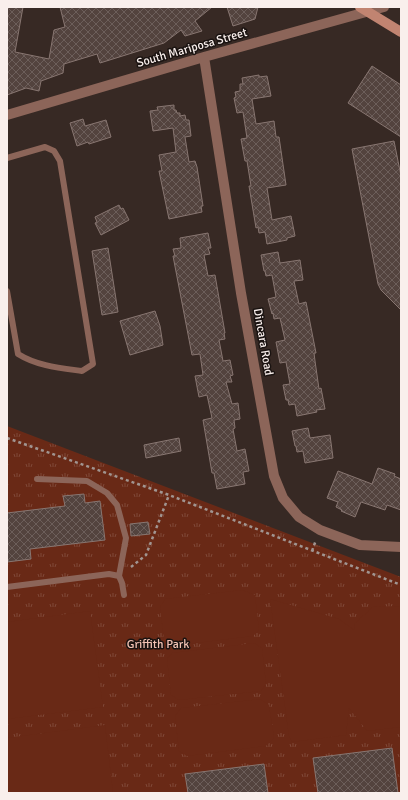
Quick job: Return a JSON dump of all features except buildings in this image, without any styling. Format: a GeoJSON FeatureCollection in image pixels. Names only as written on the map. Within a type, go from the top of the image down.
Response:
{"type":"FeatureCollection","features":[{"type":"Feature","properties":{"kind":"main road"},"geometry":{"type":"LineString","coordinates":[[364,10],[401,32]]}},
{"type":"Feature","properties":{"kind":"street","name":"South Mariposa Street"},"geometry":{"type":"LineString","coordinates":[[7,115],[364,10],[384,7]]}},
{"type":"Feature","properties":{"kind":"street","name":"Dincara Road"},"geometry":{"type":"LineString","coordinates":[[204,57],[241,292],[274,476],[283,498],[299,517],[320,530],[360,545],[401,547]]}},
{"type":"Feature","properties":{"kind":"lane"},"geometry":{"type":"LineString","coordinates":[[7,158],[45,147],[54,151],[60,161],[93,364],[82,371],[46,366],[27,360],[18,354],[7,291]]}},
{"type":"Feature","properties":{"kind":"lane"},"geometry":{"type":"LineString","coordinates":[[37,479],[87,481],[107,493],[117,505],[126,538],[119,576],[124,595]]}},
{"type":"Feature","properties":{"kind":"lane"},"geometry":{"type":"LineString","coordinates":[[7,587],[109,574],[119,576]]}},
{"type":"Feature","properties":{"kind":"path"},"geometry":{"type":"LineString","coordinates":[[7,438],[169,495],[401,585]]}},
{"type":"Feature","properties":{"kind":"path"},"geometry":{"type":"LineString","coordinates":[[119,576],[146,555],[169,495]]}},
{"type":"Feature","properties":{"kind":"green space","name":"Griffith Park"},"geometry":{"type":"Polygon","coordinates":[[[7,426],[401,577],[401,793],[7,793],[7,426]]]}},
{"type":"Feature","properties":{"kind":"green space"},"geometry":{"type":"Polygon","coordinates":[[[242,590],[255,595],[259,630],[253,636],[171,646],[164,640],[160,607],[165,599],[242,590]]]}},
{"type":"Feature","properties":{"kind":"green space"},"geometry":{"type":"Polygon","coordinates":[[[270,599],[339,619],[354,630],[355,623],[373,607],[401,607],[401,727],[367,731],[349,708],[346,735],[292,742],[289,736],[270,599]]]}},
{"type":"Feature","properties":{"kind":"green space"},"geometry":{"type":"Polygon","coordinates":[[[90,611],[103,707],[7,719],[7,622],[90,611]]]}},
{"type":"Feature","properties":{"kind":"green space"},"geometry":{"type":"Polygon","coordinates":[[[254,643],[262,648],[266,684],[261,691],[179,700],[171,695],[167,659],[172,653],[254,643]]]}},
{"type":"Feature","properties":{"kind":"green space"},"geometry":{"type":"Polygon","coordinates":[[[260,699],[269,705],[274,738],[266,746],[187,756],[179,751],[175,716],[181,708],[260,699]]]}},
{"type":"Feature","properties":{"kind":"green space"},"geometry":{"type":"Polygon","coordinates":[[[105,725],[113,793],[7,793],[7,738],[105,725]]]}}]}
